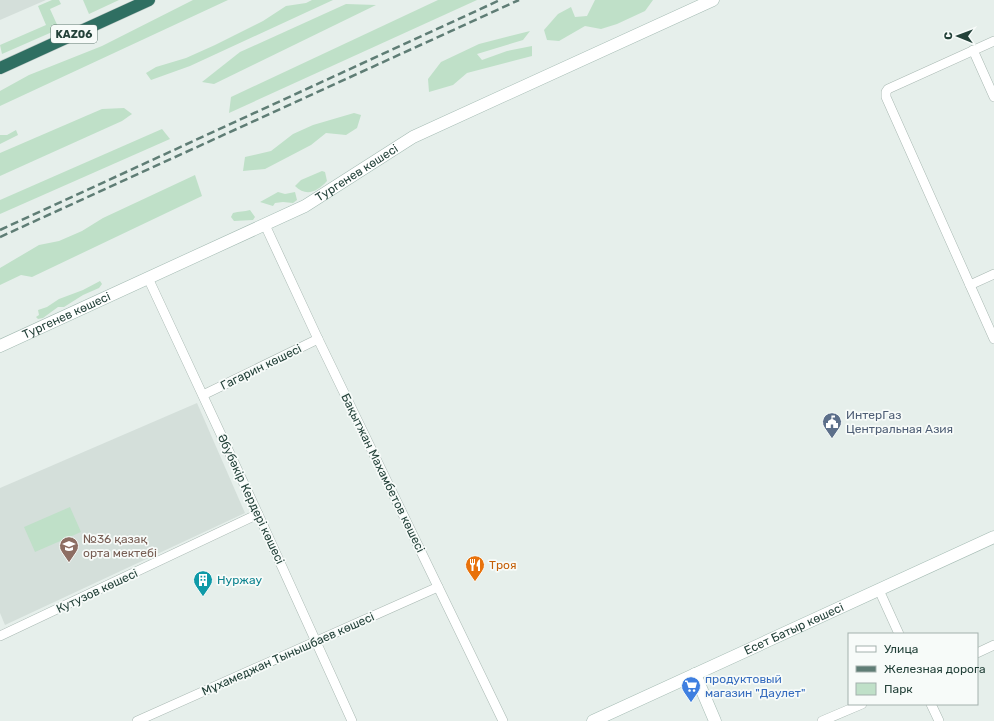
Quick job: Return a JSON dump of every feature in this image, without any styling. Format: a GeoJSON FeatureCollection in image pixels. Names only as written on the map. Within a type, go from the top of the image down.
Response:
{"type":"FeatureCollection","features":[{"type":"Feature","properties":{"kind":"highway","name":"KАZ06"},"geometry":{"type":"LineString","coordinates":[[0,68],[149,0]]}},
{"type":"Feature","properties":{"kind":"main road","name":"Тургенев көшесі"},"geometry":{"type":"LineString","coordinates":[[0,346],[305,206],[413,137],[713,0]]}},
{"type":"Feature","properties":{"kind":"main road","name":"Есет Батыр көшесі"},"geometry":{"type":"LineString","coordinates":[[593,721],[994,537]]}},
{"type":"Feature","properties":{"kind":"main road"},"geometry":{"type":"LineString","coordinates":[[694,674],[716,721]]}},
{"type":"Feature","properties":{"kind":"street"},"geometry":{"type":"LineString","coordinates":[[994,41],[888,89],[886,92],[886,97],[994,340]]}},
{"type":"Feature","properties":{"kind":"street"},"geometry":{"type":"LineString","coordinates":[[973,50],[994,97]]}},
{"type":"Feature","properties":{"kind":"street","name":"Бақытжан Махамбетов көшесі"},"geometry":{"type":"LineString","coordinates":[[265,225],[318,339],[503,721]]}},
{"type":"Feature","properties":{"kind":"street"},"geometry":{"type":"LineString","coordinates":[[970,285],[994,274]]}},
{"type":"Feature","properties":{"kind":"street","name":"Әбубәкір Кердері көшесі"},"geometry":{"type":"LineString","coordinates":[[148,278],[258,514],[352,721]]}},
{"type":"Feature","properties":{"kind":"street","name":"Гагарин көшесі"},"geometry":{"type":"LineString","coordinates":[[203,395],[318,339]]}},
{"type":"Feature","properties":{"kind":"street","name":"Кутузов көшесі"},"geometry":{"type":"LineString","coordinates":[[0,636],[258,514]]}},
{"type":"Feature","properties":{"kind":"street","name":"Мұхамеджан Тынышбаев көшесі"},"geometry":{"type":"LineString","coordinates":[[137,721],[438,587]]}},
{"type":"Feature","properties":{"kind":"street"},"geometry":{"type":"LineString","coordinates":[[879,590],[899,633]]}},
{"type":"Feature","properties":{"kind":"street"},"geometry":{"type":"LineString","coordinates":[[978,653],[994,645]]}},
{"type":"Feature","properties":{"kind":"street"},"geometry":{"type":"LineString","coordinates":[[822,721],[860,705]]}},
{"type":"Feature","properties":{"kind":"street"},"geometry":{"type":"LineString","coordinates":[[931,705],[938,721]]}},
{"type":"Feature","properties":{"kind":"shaded area"},"geometry":{"type":"Polygon","coordinates":[[[0,0],[46,0],[0,20],[0,0]]]}},
{"type":"Feature","properties":{"kind":"shaded area","name":"№36 қазақ орта мектебі"},"geometry":{"type":"Polygon","coordinates":[[[197,403],[245,513],[5,625],[0,613],[0,488],[197,403]]]}},
{"type":"Feature","properties":{"kind":"green space"},"geometry":{"type":"Polygon","coordinates":[[[52,0],[59,0],[61,4],[50,9],[59,29],[2,54],[0,45],[46,25],[38,6],[52,0]]]}},
{"type":"Feature","properties":{"kind":"green space"},"geometry":{"type":"Polygon","coordinates":[[[83,0],[119,0],[89,14],[83,0]]]}},
{"type":"Feature","properties":{"kind":"green space"},"geometry":{"type":"Polygon","coordinates":[[[193,0],[228,0],[0,106],[0,91],[29,75],[102,46],[193,0]]]}},
{"type":"Feature","properties":{"kind":"green space"},"geometry":{"type":"Polygon","coordinates":[[[312,0],[333,0],[190,66],[151,80],[146,73],[156,67],[186,58],[215,45],[263,21],[286,6],[306,3],[312,0]]]}},
{"type":"Feature","properties":{"kind":"green space"},"geometry":{"type":"Polygon","coordinates":[[[438,0],[477,0],[229,113],[231,97],[438,0]]]}},
{"type":"Feature","properties":{"kind":"green space"},"geometry":{"type":"Polygon","coordinates":[[[595,0],[653,0],[645,11],[617,24],[601,29],[585,26],[559,41],[547,40],[544,30],[558,14],[571,7],[575,17],[587,16],[595,0]]]}},
{"type":"Feature","properties":{"kind":"green space"},"geometry":{"type":"Polygon","coordinates":[[[346,4],[376,5],[214,84],[202,82],[240,52],[346,4]]]}},
{"type":"Feature","properties":{"kind":"green space"},"geometry":{"type":"Polygon","coordinates":[[[530,31],[523,40],[477,54],[482,60],[507,51],[532,46],[532,56],[467,73],[453,85],[429,92],[428,79],[441,62],[479,44],[530,31]]]}},
{"type":"Feature","properties":{"kind":"green space"},"geometry":{"type":"Polygon","coordinates":[[[124,108],[132,114],[122,121],[0,176],[0,153],[102,109],[124,108]]]}},
{"type":"Feature","properties":{"kind":"green space"},"geometry":{"type":"Polygon","coordinates":[[[354,113],[361,115],[357,128],[346,135],[326,133],[311,145],[265,169],[243,171],[245,157],[271,151],[293,134],[313,125],[354,113]]]}},
{"type":"Feature","properties":{"kind":"green space"},"geometry":{"type":"Polygon","coordinates":[[[162,129],[170,139],[0,214],[0,200],[162,129]]]}},
{"type":"Feature","properties":{"kind":"green space"},"geometry":{"type":"Polygon","coordinates":[[[16,130],[18,135],[0,144],[0,135],[7,135],[16,130]]]}},
{"type":"Feature","properties":{"kind":"green space"},"geometry":{"type":"Polygon","coordinates":[[[322,171],[325,172],[327,181],[319,188],[311,192],[307,192],[295,186],[301,180],[322,171]]]}},
{"type":"Feature","properties":{"kind":"green space"},"geometry":{"type":"Polygon","coordinates":[[[195,175],[202,196],[32,277],[21,275],[0,285],[0,268],[39,245],[59,241],[82,231],[103,218],[195,175]]]}},
{"type":"Feature","properties":{"kind":"green space"},"geometry":{"type":"Polygon","coordinates":[[[278,192],[285,194],[295,192],[297,200],[293,203],[275,203],[273,206],[260,202],[278,192]]]}},
{"type":"Feature","properties":{"kind":"green space"},"geometry":{"type":"Polygon","coordinates":[[[250,210],[255,217],[253,220],[234,221],[231,217],[233,213],[250,210]]]}},
{"type":"Feature","properties":{"kind":"green space"},"geometry":{"type":"Polygon","coordinates":[[[100,281],[102,284],[99,288],[83,295],[64,307],[58,307],[43,318],[38,319],[36,317],[39,315],[38,310],[100,281]]]}},
{"type":"Feature","properties":{"kind":"green space"},"geometry":{"type":"Polygon","coordinates":[[[70,507],[81,532],[35,552],[24,527],[70,507]]]}},
{"type":"Feature","properties":{"kind":"railway"},"geometry":{"type":"LineString","coordinates":[[0,230],[500,0]]}},
{"type":"Feature","properties":{"kind":"railway"},"geometry":{"type":"LineString","coordinates":[[0,237],[519,0]]}},
{"type":"Feature","properties":{"kind":"place","name":"ИнтерГаз Центральная Азия"},"geometry":{"type":"Point","coordinates":[832,439]}},
{"type":"Feature","properties":{"kind":"place","name":"№36 қазақ орта мектебі"},"geometry":{"type":"Point","coordinates":[69,563]}},
{"type":"Feature","properties":{"kind":"place","name":"Троя"},"geometry":{"type":"Point","coordinates":[475,582]}},
{"type":"Feature","properties":{"kind":"place","name":"Нуржау"},"geometry":{"type":"Point","coordinates":[203,597]}},
{"type":"Feature","properties":{"kind":"place","name":"продуктовый магазин \"Даулет\""},"geometry":{"type":"Point","coordinates":[691,703]}}]}
